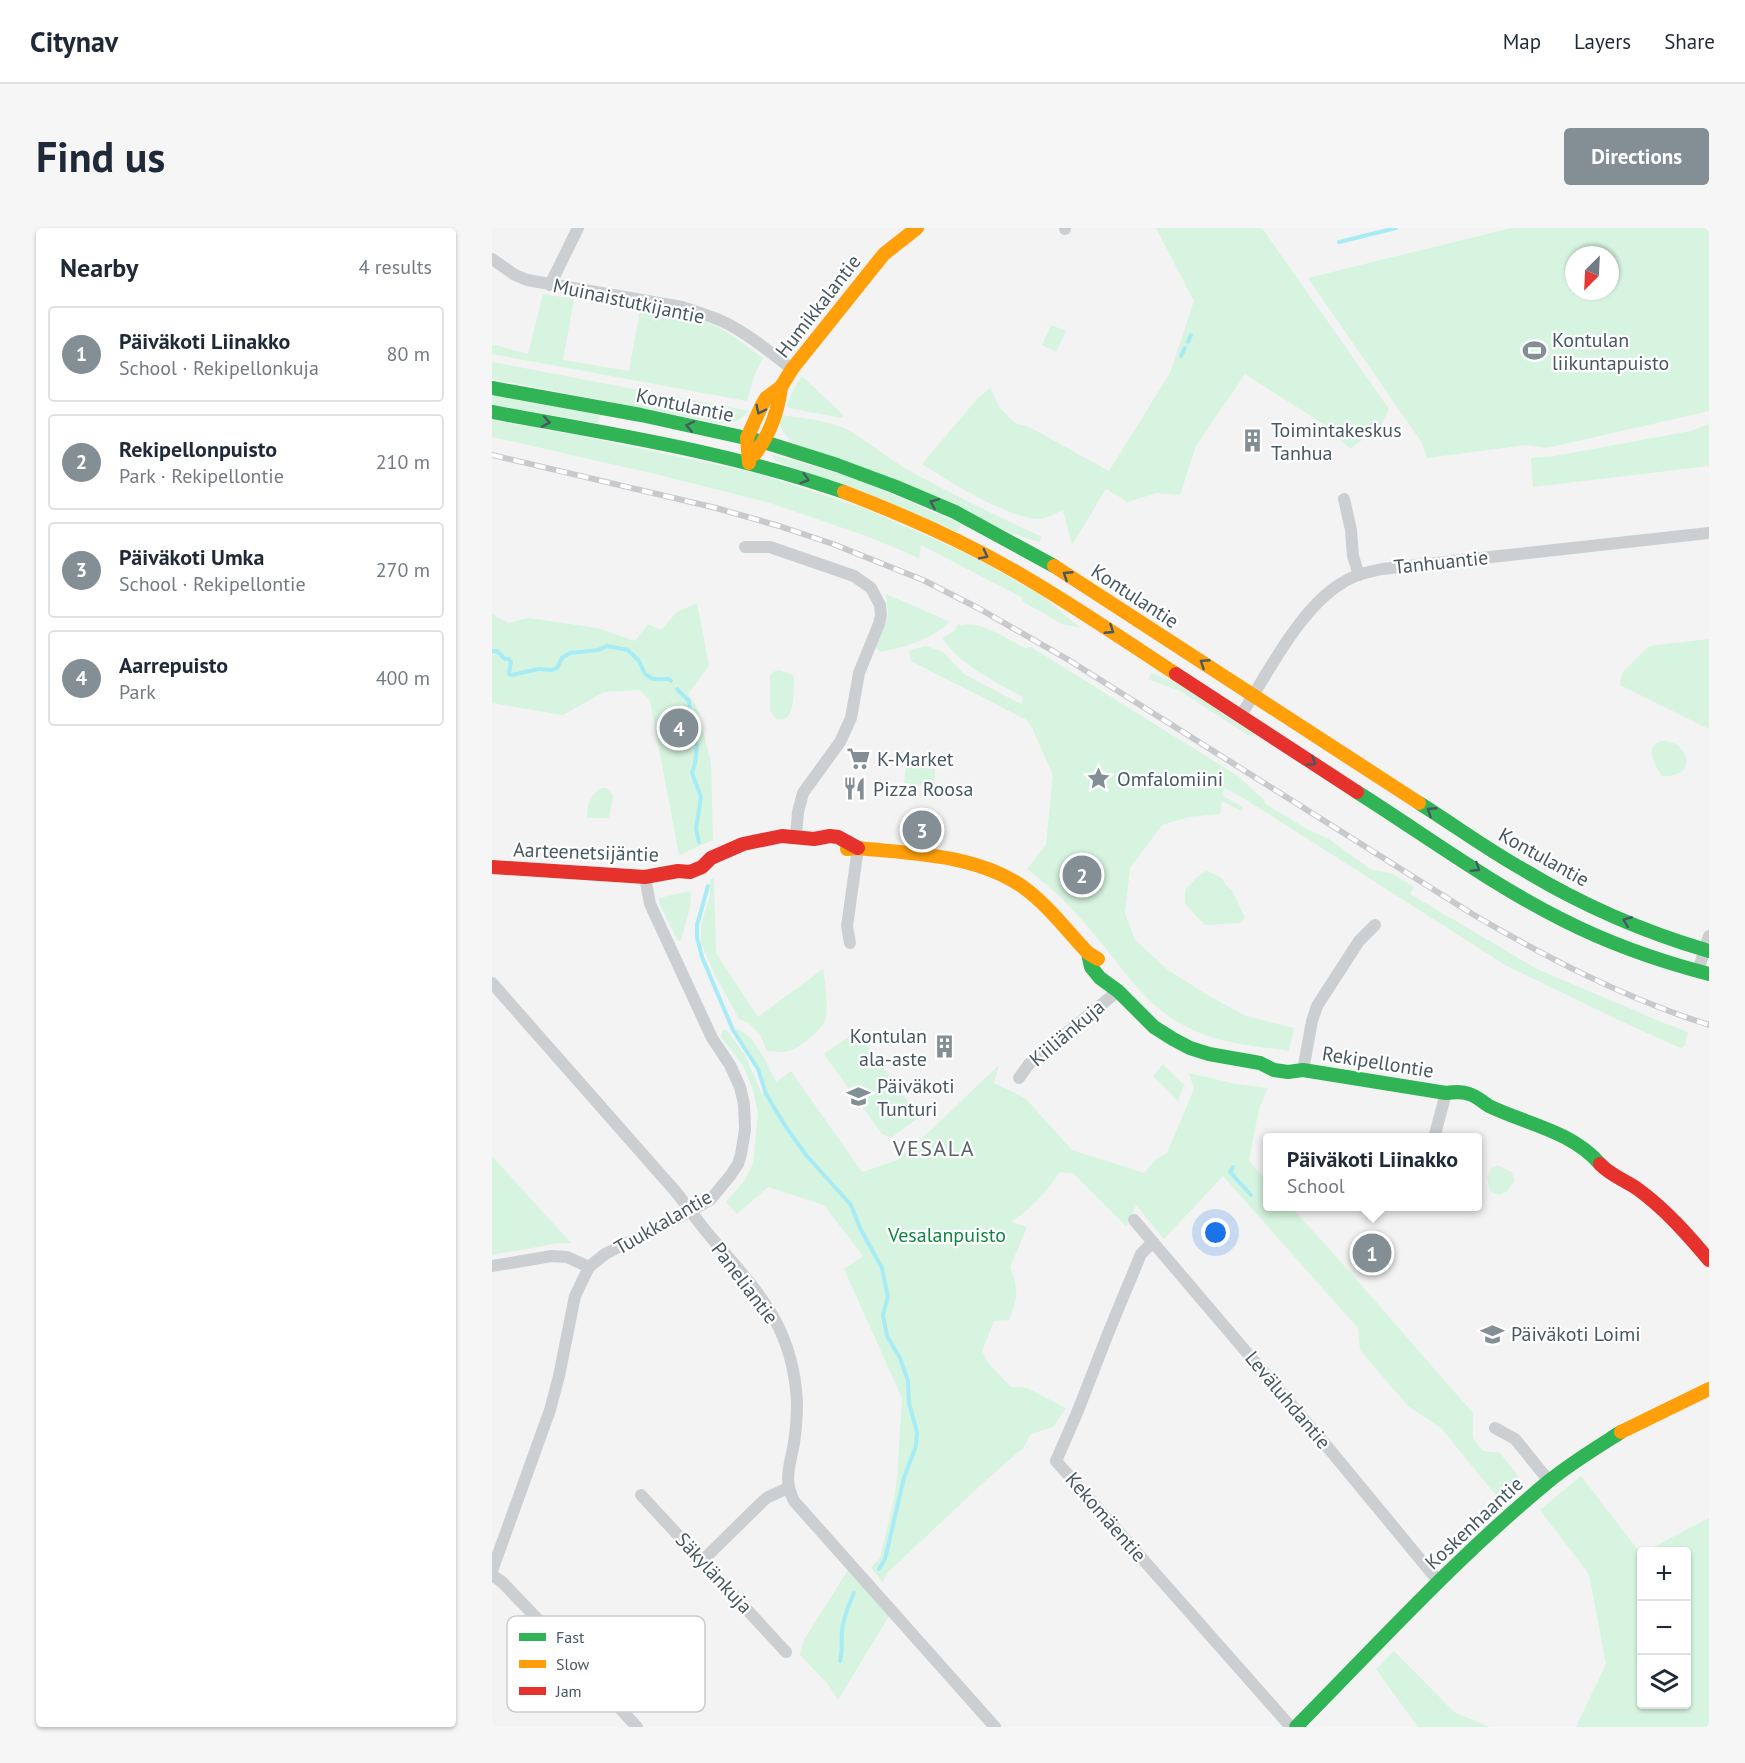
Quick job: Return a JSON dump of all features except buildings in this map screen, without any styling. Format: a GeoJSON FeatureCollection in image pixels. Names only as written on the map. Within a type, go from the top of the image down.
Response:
{"type":"FeatureCollection","features":[{"type":"Feature","properties":{"kind":"main road","name":"Humikkalantie"},"geometry":{"type":"LineString","coordinates":[[749,463],[747,438],[766,398],[781,387],[792,369],[884,254],[917,228]]}},
{"type":"Feature","properties":{"kind":"main road","name":"Humikkalantie"},"geometry":{"type":"LineString","coordinates":[[749,463],[764,442],[779,402],[781,387]]}},
{"type":"Feature","properties":{"kind":"main road","name":"Kontulantie"},"geometry":{"type":"LineString","coordinates":[[492,388],[641,415],[764,442],[837,465],[955,512],[1046,561],[1523,870],[1617,918],[1707,951]]}},
{"type":"Feature","properties":{"kind":"main road"},"geometry":{"type":"LineString","coordinates":[[492,412],[691,449],[749,463],[830,487],[944,534],[1055,594],[1472,866],[1546,910],[1649,956],[1704,973]]}},
{"type":"Feature","properties":{"kind":"main road","name":"Rekipellontie"},"geometry":{"type":"LineString","coordinates":[[796,836],[814,839],[836,848],[858,848],[963,862],[1000,873],[1040,901],[1088,953],[1091,967],[1100,978],[1118,991],[1154,1027],[1173,1040],[1209,1054],[1260,1063],[1274,1070],[1288,1072],[1303,1070],[1446,1093],[1459,1102],[1472,1106],[1489,1106],[1546,1129],[1570,1141],[1592,1156],[1603,1169],[1641,1191],[1681,1228],[1709,1260]]}},
{"type":"Feature","properties":{"kind":"main road","name":"Aarteenetsijäntie"},"geometry":{"type":"LineString","coordinates":[[492,867],[645,877],[678,871],[687,863],[699,858],[711,858],[760,839],[796,836]]}},
{"type":"Feature","properties":{"kind":"main road","name":"Koskenhaantie"},"geometry":{"type":"LineString","coordinates":[[1296,1727],[1480,1542],[1549,1481],[1621,1432],[1709,1389]]}},
{"type":"Feature","properties":{"kind":"street"},"geometry":{"type":"LineString","coordinates":[[550,285],[578,228]]}},
{"type":"Feature","properties":{"kind":"street","name":"Muinaistutkijantie"},"geometry":{"type":"LineString","coordinates":[[492,259],[515,275],[527,280],[682,307],[706,315],[728,324],[792,369]]}},
{"type":"Feature","properties":{"kind":"street"},"geometry":{"type":"LineString","coordinates":[[1344,499],[1351,530],[1354,560],[1359,575]]}},
{"type":"Feature","properties":{"kind":"street","name":"Tanhuantie"},"geometry":{"type":"LineString","coordinates":[[1241,715],[1306,615],[1334,588],[1359,575],[1382,568],[1709,533]]}},
{"type":"Feature","properties":{"kind":"street"},"geometry":{"type":"LineString","coordinates":[[745,547],[770,547],[854,576],[871,588],[880,605],[879,624],[859,673],[851,718],[840,742],[802,793],[796,836]]}},
{"type":"Feature","properties":{"kind":"street"},"geometry":{"type":"LineString","coordinates":[[850,943],[846,926],[858,848]]}},
{"type":"Feature","properties":{"kind":"street","name":"Tuukkalantie"},"geometry":{"type":"LineString","coordinates":[[492,1573],[550,1410],[575,1296],[590,1267],[605,1254],[711,1199],[738,1164],[745,1130],[744,1104],[740,1087],[730,1065],[712,1038],[650,904],[645,877]]}},
{"type":"Feature","properties":{"kind":"street"},"geometry":{"type":"LineString","coordinates":[[1303,1070],[1317,1006],[1359,941],[1375,925]]}},
{"type":"Feature","properties":{"kind":"street"},"geometry":{"type":"LineString","coordinates":[[1704,973],[1709,936]]}},
{"type":"Feature","properties":{"kind":"street","name":"Paneliantie"},"geometry":{"type":"LineString","coordinates":[[492,983],[691,1210],[700,1225],[761,1298],[777,1323],[786,1344],[794,1374],[797,1404],[794,1443],[788,1469],[788,1488]]}},
{"type":"Feature","properties":{"kind":"street","name":"Kiiliänkuja"},"geometry":{"type":"LineString","coordinates":[[1019,1078],[1029,1064],[1118,991]]}},
{"type":"Feature","properties":{"kind":"street"},"geometry":{"type":"LineString","coordinates":[[1435,1133],[1446,1093]]}},
{"type":"Feature","properties":{"kind":"street","name":"Leväluhdantie"},"geometry":{"type":"LineString","coordinates":[[1134,1220],[1439,1582]]}},
{"type":"Feature","properties":{"kind":"street","name":"Kekomäentie"},"geometry":{"type":"LineString","coordinates":[[1153,1242],[1141,1254],[1056,1461],[1291,1727]]}},
{"type":"Feature","properties":{"kind":"street"},"geometry":{"type":"LineString","coordinates":[[492,1266],[552,1256],[567,1257],[590,1267]]}},
{"type":"Feature","properties":{"kind":"street"},"geometry":{"type":"LineString","coordinates":[[1495,1428],[1515,1439],[1549,1481]]}},
{"type":"Feature","properties":{"kind":"street"},"geometry":{"type":"LineString","coordinates":[[702,1561],[762,1502],[788,1488],[799,1508],[995,1727]]}},
{"type":"Feature","properties":{"kind":"street","name":"Säkylänkuja"},"geometry":{"type":"LineString","coordinates":[[641,1496],[786,1652]]}},
{"type":"Feature","properties":{"kind":"street"},"geometry":{"type":"LineString","coordinates":[[492,1573],[535,1616]]}},
{"type":"Feature","properties":{"kind":"street"},"geometry":{"type":"LineString","coordinates":[[623,1712],[637,1727]]}},
{"type":"Feature","properties":{"kind":"green space"},"geometry":{"type":"Polygon","coordinates":[[[1156,228],[1262,228],[1389,409],[1381,425],[1350,449],[1325,425],[1245,374],[1196,446],[1180,495],[1157,493],[1128,502],[1106,489],[1072,545],[1063,510],[1041,519],[1028,518],[997,507],[922,464],[978,398],[990,388],[1000,408],[1015,423],[1031,428],[1109,471],[1170,373],[1194,301],[1156,228]]]}},
{"type":"Feature","properties":{"kind":"green space","name":"Kontulan liikuntapuisto"},"geometry":{"type":"Polygon","coordinates":[[[1511,228],[1709,228],[1709,411],[1547,448],[1526,445],[1427,458],[1422,443],[1308,278],[1511,228]]]}},
{"type":"Feature","properties":{"kind":"green space"},"geometry":{"type":"Polygon","coordinates":[[[543,294],[574,299],[563,360],[629,371],[640,310],[685,316],[718,327],[763,358],[755,374],[747,401],[492,354],[492,344],[528,354],[543,294]]]}},
{"type":"Feature","properties":{"kind":"green space"},"geometry":{"type":"Polygon","coordinates":[[[1051,325],[1066,331],[1056,352],[1042,345],[1051,325]]]}},
{"type":"Feature","properties":{"kind":"green space"},"geometry":{"type":"Polygon","coordinates":[[[492,362],[749,411],[739,420],[725,424],[492,379],[492,362]]]}},
{"type":"Feature","properties":{"kind":"green space"},"geometry":{"type":"Polygon","coordinates":[[[802,376],[844,416],[841,418],[789,408],[787,405],[802,376]]]}},
{"type":"Feature","properties":{"kind":"green space"},"geometry":{"type":"Polygon","coordinates":[[[492,395],[599,415],[598,423],[492,405],[492,395]]]}},
{"type":"Feature","properties":{"kind":"green space"},"geometry":{"type":"Polygon","coordinates":[[[779,415],[806,418],[842,427],[920,477],[1042,537],[1039,542],[1020,536],[792,442],[782,430],[779,415]]]}},
{"type":"Feature","properties":{"kind":"green space"},"geometry":{"type":"Polygon","coordinates":[[[492,420],[756,473],[863,508],[972,556],[1044,597],[1080,628],[1062,624],[1022,601],[1023,598],[921,545],[919,558],[869,537],[770,503],[492,437],[492,420]]]}},
{"type":"Feature","properties":{"kind":"green space"},"geometry":{"type":"Polygon","coordinates":[[[1709,424],[1709,466],[1533,487],[1531,458],[1555,456],[1691,431],[1709,424]]]}},
{"type":"Feature","properties":{"kind":"green space"},"geometry":{"type":"Polygon","coordinates":[[[770,454],[852,477],[961,524],[958,532],[776,461],[770,454]]]}},
{"type":"Feature","properties":{"kind":"green space"},"geometry":{"type":"Polygon","coordinates":[[[886,594],[950,621],[928,637],[880,652],[876,648],[888,614],[886,594]]]}},
{"type":"Feature","properties":{"kind":"green space"},"geometry":{"type":"Polygon","coordinates":[[[697,603],[709,666],[688,694],[697,707],[711,763],[713,840],[679,855],[650,701],[640,690],[604,692],[563,715],[492,703],[492,614],[508,623],[529,618],[597,628],[635,641],[648,624],[661,630],[677,612],[697,603]]]}},
{"type":"Feature","properties":{"kind":"green space"},"geometry":{"type":"Polygon","coordinates":[[[958,624],[976,625],[1025,648],[1031,647],[1238,776],[1266,804],[1305,828],[1329,839],[1370,869],[1393,874],[1414,887],[1410,894],[1537,969],[1688,1032],[1685,1045],[1682,1048],[1678,1047],[1507,966],[1224,788],[1223,796],[1243,807],[1241,811],[1222,801],[1220,814],[1189,817],[1162,825],[1130,868],[1125,913],[1135,940],[1168,970],[1246,1016],[1294,1028],[1289,1051],[1214,1038],[1176,1021],[1140,990],[1074,911],[1027,869],[1046,845],[1053,775],[1027,720],[911,661],[909,652],[914,649],[926,646],[943,652],[964,674],[1021,704],[1023,697],[970,666],[943,640],[955,630],[958,624]]]}},
{"type":"Feature","properties":{"kind":"green space"},"geometry":{"type":"Polygon","coordinates":[[[1709,639],[1709,729],[1620,685],[1622,673],[1649,646],[1709,639]]]}},
{"type":"Feature","properties":{"kind":"green space"},"geometry":{"type":"Polygon","coordinates":[[[779,670],[794,677],[791,712],[783,719],[776,719],[770,710],[770,675],[779,670]]]}},
{"type":"Feature","properties":{"kind":"green space"},"geometry":{"type":"Polygon","coordinates":[[[1152,673],[1183,686],[1255,734],[1248,735],[1180,691],[1148,679],[1152,673]]]}},
{"type":"Feature","properties":{"kind":"green space"},"geometry":{"type":"Polygon","coordinates":[[[1661,741],[1671,742],[1684,752],[1685,766],[1681,772],[1662,776],[1652,757],[1653,747],[1661,741]]]}},
{"type":"Feature","properties":{"kind":"green space"},"geometry":{"type":"Polygon","coordinates":[[[906,766],[935,769],[934,786],[904,783],[906,766]]]}},
{"type":"Feature","properties":{"kind":"green space"},"geometry":{"type":"Polygon","coordinates":[[[601,788],[606,788],[613,795],[609,818],[587,818],[590,801],[601,788]]]}},
{"type":"Feature","properties":{"kind":"green space"},"geometry":{"type":"Polygon","coordinates":[[[1207,871],[1222,878],[1226,886],[1232,890],[1245,918],[1240,923],[1205,925],[1185,904],[1185,890],[1198,876],[1207,871]]]}},
{"type":"Feature","properties":{"kind":"green space"},"geometry":{"type":"Polygon","coordinates":[[[714,878],[716,953],[758,1017],[823,969],[827,1003],[825,1021],[813,1035],[792,1050],[767,1051],[760,1035],[749,1023],[739,1019],[715,975],[701,943],[701,925],[710,895],[710,880],[714,878]]]}},
{"type":"Feature","properties":{"kind":"green space"},"geometry":{"type":"Polygon","coordinates":[[[690,891],[691,901],[688,915],[681,940],[678,941],[659,903],[659,898],[690,891]]]}},
{"type":"Feature","properties":{"kind":"green space","name":"Vesalanpuisto"},"geometry":{"type":"Polygon","coordinates":[[[735,1029],[742,1031],[754,1043],[776,1082],[791,1071],[862,1172],[897,1160],[999,1065],[994,1083],[1025,1098],[1072,1150],[1144,1173],[1155,1160],[1167,1153],[1194,1089],[1189,1073],[1236,1084],[1268,1088],[1259,1108],[1249,1161],[1263,1177],[1263,1211],[1295,1211],[1473,1413],[1473,1438],[1483,1451],[1500,1453],[1524,1484],[1523,1488],[1504,1505],[1441,1428],[1408,1406],[1360,1350],[1358,1328],[1223,1176],[1164,1239],[1136,1205],[1126,1226],[1073,1173],[1060,1172],[1038,1200],[1011,1222],[1027,1227],[1010,1267],[1015,1282],[1016,1299],[1009,1320],[994,1321],[982,1351],[988,1363],[1011,1387],[1027,1388],[1066,1408],[1053,1427],[1031,1434],[1023,1448],[886,1574],[883,1583],[871,1567],[880,1558],[893,1504],[902,1398],[844,1269],[863,1256],[824,1205],[768,1187],[737,1214],[726,1202],[744,1181],[753,1164],[758,1113],[753,1090],[743,1065],[722,1038],[723,1030],[726,1030],[744,1053],[762,1094],[767,1090],[759,1069],[735,1029]]]}},
{"type":"Feature","properties":{"kind":"green space"},"geometry":{"type":"Polygon","coordinates":[[[857,1031],[919,1117],[891,1138],[882,1134],[824,1054],[857,1031]]]}},
{"type":"Feature","properties":{"kind":"green space"},"geometry":{"type":"Polygon","coordinates":[[[1163,1064],[1184,1085],[1178,1101],[1153,1076],[1163,1064]]]}},
{"type":"Feature","properties":{"kind":"green space"},"geometry":{"type":"Polygon","coordinates":[[[492,1156],[571,1243],[559,1243],[492,1255],[492,1156]]]}},
{"type":"Feature","properties":{"kind":"green space"},"geometry":{"type":"Polygon","coordinates":[[[1497,1165],[1512,1172],[1514,1181],[1508,1191],[1499,1195],[1490,1191],[1487,1178],[1491,1168],[1497,1165]]]}},
{"type":"Feature","properties":{"kind":"green space"},"geometry":{"type":"Polygon","coordinates":[[[1581,1476],[1637,1549],[1637,1709],[1691,1709],[1691,1547],[1654,1547],[1709,1518],[1709,1727],[1576,1727],[1606,1664],[1589,1574],[1540,1510],[1581,1476]]]}},
{"type":"Feature","properties":{"kind":"green space"},"geometry":{"type":"Polygon","coordinates":[[[848,1570],[889,1616],[838,1700],[827,1683],[800,1655],[804,1640],[848,1570]]]}},
{"type":"Feature","properties":{"kind":"green space"},"geometry":{"type":"Polygon","coordinates":[[[1394,1651],[1454,1712],[1490,1727],[1418,1727],[1376,1669],[1394,1651]]]}},
{"type":"Feature","properties":{"kind":"waterway"},"geometry":{"type":"LineString","coordinates":[[1339,242],[1396,228]]}},
{"type":"Feature","properties":{"kind":"waterway"},"geometry":{"type":"LineString","coordinates":[[1188,342],[1191,335]]}},
{"type":"Feature","properties":{"kind":"waterway"},"geometry":{"type":"LineString","coordinates":[[1181,356],[1185,348]]}},
{"type":"Feature","properties":{"kind":"waterway"},"geometry":{"type":"LineString","coordinates":[[492,651],[497,651],[505,659],[509,659],[511,662],[509,674],[512,675],[539,669],[551,670],[557,668],[562,658],[570,653],[598,650],[607,646],[628,650],[639,661],[645,674],[653,679],[671,681]]}},
{"type":"Feature","properties":{"kind":"waterway"},"geometry":{"type":"LineString","coordinates":[[677,689],[689,701],[688,731],[697,745],[692,773],[701,797],[696,829],[699,842]]}},
{"type":"Feature","properties":{"kind":"waterway"},"geometry":{"type":"LineString","coordinates":[[708,886],[697,925],[697,937],[702,957],[733,1030],[758,1069],[766,1094],[786,1127],[806,1155],[851,1205],[860,1228],[882,1268],[888,1297],[883,1315],[887,1336],[900,1358],[908,1381],[909,1403],[917,1432],[916,1446],[904,1478],[885,1559],[879,1569]]}},
{"type":"Feature","properties":{"kind":"waterway"},"geometry":{"type":"LineString","coordinates":[[1233,1167],[1230,1172],[1251,1195]]}},
{"type":"Feature","properties":{"kind":"waterway"},"geometry":{"type":"LineString","coordinates":[[840,1661],[846,1611],[854,1593]]}},
{"type":"Feature","properties":{"kind":"railway"},"geometry":{"type":"LineString","coordinates":[[492,455],[716,508],[779,526],[833,544],[923,580],[978,608],[1067,659],[1502,931],[1618,990],[1709,1025]]}},
{"type":"Feature","properties":{"kind":"traffic: fast"},"geometry":{"type":"LineString","coordinates":[[492,388],[641,415],[764,442],[837,465],[955,512],[1054,566]]}},
{"type":"Feature","properties":{"kind":"traffic: fast"},"geometry":{"type":"LineString","coordinates":[[492,412],[626,436],[714,455],[844,492]]}},
{"type":"Feature","properties":{"kind":"traffic: fast"},"geometry":{"type":"LineString","coordinates":[[1357,792],[1484,875],[1563,920],[1635,951],[1709,974]]}},
{"type":"Feature","properties":{"kind":"traffic: fast"},"geometry":{"type":"LineString","coordinates":[[1419,803],[1497,854],[1568,895],[1637,926],[1709,951]]}},
{"type":"Feature","properties":{"kind":"traffic: fast"},"geometry":{"type":"LineString","coordinates":[[1088,953],[1091,967],[1100,978],[1118,991],[1154,1027],[1190,1048],[1209,1054],[1260,1063],[1274,1070],[1288,1072],[1303,1070],[1446,1093],[1466,1093],[1475,1096],[1489,1106],[1562,1136],[1589,1153],[1600,1164]]}},
{"type":"Feature","properties":{"kind":"traffic: fast"},"geometry":{"type":"LineString","coordinates":[[1296,1727],[1483,1539],[1557,1474],[1621,1432]]}},
{"type":"Feature","properties":{"kind":"traffic: slow"},"geometry":{"type":"LineString","coordinates":[[749,463],[747,438],[766,398],[781,387],[792,369],[884,254],[917,228]]}},
{"type":"Feature","properties":{"kind":"traffic: slow"},"geometry":{"type":"LineString","coordinates":[[755,454],[773,422],[781,387]]}},
{"type":"Feature","properties":{"kind":"traffic: slow"},"geometry":{"type":"LineString","coordinates":[[844,492],[933,529],[997,561],[1098,622],[1176,674]]}},
{"type":"Feature","properties":{"kind":"traffic: slow"},"geometry":{"type":"LineString","coordinates":[[1054,566],[1419,803]]}},
{"type":"Feature","properties":{"kind":"traffic: slow"},"geometry":{"type":"LineString","coordinates":[[847,849],[858,848],[944,857],[1005,876],[1032,894],[1088,953],[1098,959]]}},
{"type":"Feature","properties":{"kind":"traffic: slow"},"geometry":{"type":"LineString","coordinates":[[1621,1432],[1709,1389]]}},
{"type":"Feature","properties":{"kind":"traffic: jam"},"geometry":{"type":"LineString","coordinates":[[1176,674],[1357,792]]}},
{"type":"Feature","properties":{"kind":"traffic: jam"},"geometry":{"type":"LineString","coordinates":[[492,867],[645,877],[678,871],[690,872],[702,867],[711,858],[743,844],[782,836],[814,839],[838,837],[858,848]]}},
{"type":"Feature","properties":{"kind":"traffic: jam"},"geometry":{"type":"LineString","coordinates":[[1600,1164],[1639,1190],[1658,1206],[1709,1260]]}},
{"type":"Feature","properties":{"kind":"place","name":"Kontulan liikuntapuisto"},"geometry":{"type":"Point","coordinates":[1534,351]}},
{"type":"Feature","properties":{"kind":"place","name":"Toimintakeskus Tanhua"},"geometry":{"type":"Point","coordinates":[1253,441]}},
{"type":"Feature","properties":{"kind":"place","name":"Aarrepuisto"},"geometry":{"type":"Point","coordinates":[679,728]}},
{"type":"Feature","properties":{"kind":"place","name":"K-Market"},"geometry":{"type":"Point","coordinates":[859,759]}},
{"type":"Feature","properties":{"kind":"place","name":"Omfalomiini"},"geometry":{"type":"Point","coordinates":[1099,779]}},
{"type":"Feature","properties":{"kind":"place","name":"Pizza Roosa"},"geometry":{"type":"Point","coordinates":[855,789]}},
{"type":"Feature","properties":{"kind":"place","name":"Päiväkoti Umka"},"geometry":{"type":"Point","coordinates":[922,830]}},
{"type":"Feature","properties":{"kind":"place","name":"Rekipellonpuisto"},"geometry":{"type":"Point","coordinates":[1082,875]}},
{"type":"Feature","properties":{"kind":"place","name":"Kontulan ala-aste"},"geometry":{"type":"Point","coordinates":[945,1047]}},
{"type":"Feature","properties":{"kind":"place","name":"Päiväkoti Tunturi"},"geometry":{"type":"Point","coordinates":[859,1097]}},
{"type":"Feature","properties":{"kind":"place","name":"Päiväkoti Liinakko"},"geometry":{"type":"Point","coordinates":[1372,1253]}},
{"type":"Feature","properties":{"kind":"place","name":"Päiväkoti Loimi"},"geometry":{"type":"Point","coordinates":[1493,1334]}},
{"type":"Feature","properties":{"kind":"district","name":"VESALA"},"geometry":{"type":"Point","coordinates":[934,1148]}}]}
